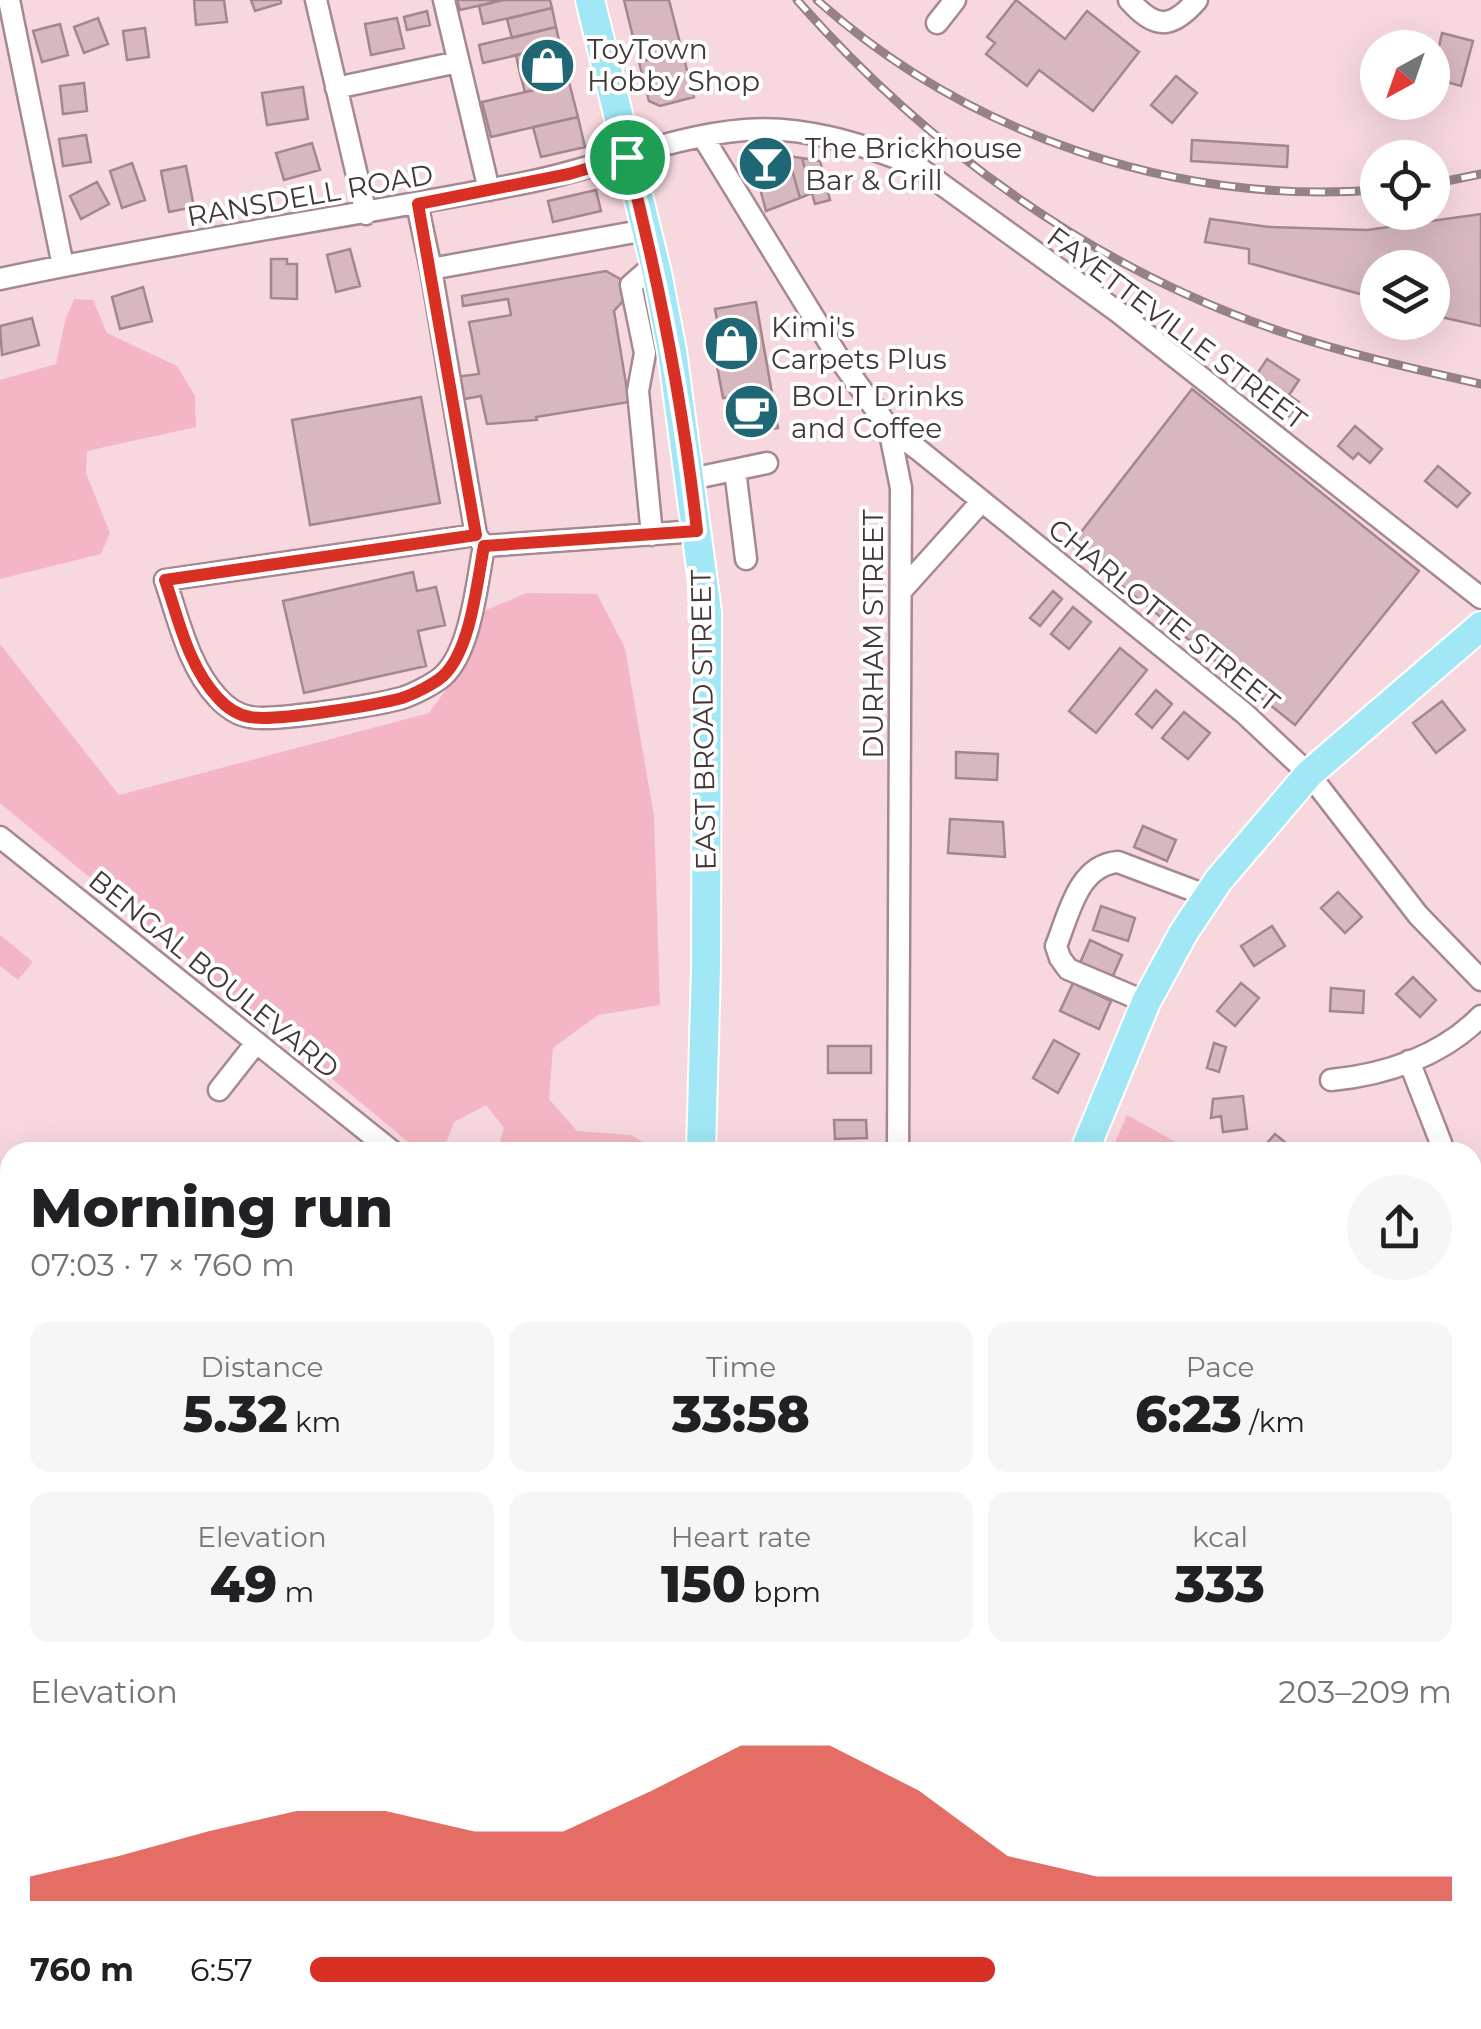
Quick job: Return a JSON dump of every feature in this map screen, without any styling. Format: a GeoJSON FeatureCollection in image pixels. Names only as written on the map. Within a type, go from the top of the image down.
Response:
{"type":"FeatureCollection","features":[{"type":"Feature","properties":{"kind":"main road","name":"EAST BROAD STREET"},"geometry":{"type":"LineString","coordinates":[[590,0],[654,264],[659,352],[691,478],[707,612],[702,1142]]}},
{"type":"Feature","properties":{"kind":"main road"},"geometry":{"type":"LineString","coordinates":[[1088,1142],[1146,1002],[1208,896],[1309,774],[1481,626]]}},
{"type":"Feature","properties":{"kind":"street"},"geometry":{"type":"LineString","coordinates":[[9,0],[63,266]]}},
{"type":"Feature","properties":{"kind":"street"},"geometry":{"type":"LineString","coordinates":[[316,0],[366,214]]}},
{"type":"Feature","properties":{"kind":"street"},"geometry":{"type":"LineString","coordinates":[[444,0],[488,190]]}},
{"type":"Feature","properties":{"kind":"street"},"geometry":{"type":"LineString","coordinates":[[936,23],[956,0]]}},
{"type":"Feature","properties":{"kind":"street"},"geometry":{"type":"LineString","coordinates":[[1129,0],[1150,21],[1170,23],[1197,0]]}},
{"type":"Feature","properties":{"kind":"street"},"geometry":{"type":"LineString","coordinates":[[336,88],[458,62]]}},
{"type":"Feature","properties":{"kind":"street","name":"FAYETTEVILLE STREET"},"geometry":{"type":"LineString","coordinates":[[627,157],[703,136],[748,130],[817,134],[881,151],[915,165],[1118,312],[1481,598]]}},
{"type":"Feature","properties":{"kind":"street","name":"DURHAM STREET"},"geometry":{"type":"LineString","coordinates":[[703,136],[838,356],[888,428],[901,488],[898,1142]]}},
{"type":"Feature","properties":{"kind":"street","name":"RANSDELL ROAD"},"geometry":{"type":"LineString","coordinates":[[0,279],[418,204],[569,174],[627,157]]}},
{"type":"Feature","properties":{"kind":"street"},"geometry":{"type":"LineString","coordinates":[[418,204],[480,540],[468,623],[455,659],[442,677],[404,697],[253,718],[236,713],[218,699],[195,667],[165,580],[480,540],[697,531]]}},
{"type":"Feature","properties":{"kind":"street"},"geometry":{"type":"LineString","coordinates":[[431,269],[646,230]]}},
{"type":"Feature","properties":{"kind":"street"},"geometry":{"type":"LineString","coordinates":[[652,534],[638,390],[659,352]]}},
{"type":"Feature","properties":{"kind":"street","name":"CHARLOTTE STREET"},"geometry":{"type":"LineString","coordinates":[[888,428],[1244,713],[1309,774],[1418,915],[1481,980]]}},
{"type":"Feature","properties":{"kind":"street"},"geometry":{"type":"LineString","coordinates":[[691,478],[767,463]]}},
{"type":"Feature","properties":{"kind":"street"},"geometry":{"type":"LineString","coordinates":[[735,470],[746,560]]}},
{"type":"Feature","properties":{"kind":"street"},"geometry":{"type":"LineString","coordinates":[[902,590],[981,502]]}},
{"type":"Feature","properties":{"kind":"street","name":"BENGAL BOULEVARD"},"geometry":{"type":"LineString","coordinates":[[0,837],[381,1142]]}},
{"type":"Feature","properties":{"kind":"street"},"geometry":{"type":"LineString","coordinates":[[1146,1002],[1068,969],[1060,958],[1056,946],[1088,874],[1106,862],[1118,862],[1208,896]]}},
{"type":"Feature","properties":{"kind":"street"},"geometry":{"type":"LineString","coordinates":[[1331,1080],[1375,1076],[1450,1042],[1481,1016]]}},
{"type":"Feature","properties":{"kind":"street"},"geometry":{"type":"LineString","coordinates":[[218,1090],[256,1043]]}},
{"type":"Feature","properties":{"kind":"street"},"geometry":{"type":"LineString","coordinates":[[1409,1061],[1441,1142]]}},
{"type":"Feature","properties":{"kind":"shaded area"},"geometry":{"type":"Polygon","coordinates":[[[74,299],[93,300],[107,333],[177,366],[195,396],[196,427],[87,451],[86,473],[110,533],[101,554],[0,579],[0,380],[56,364],[74,299]]]}},
{"type":"Feature","properties":{"kind":"shaded area"},"geometry":{"type":"Polygon","coordinates":[[[527,593],[597,594],[625,648],[654,816],[660,1005],[598,1015],[553,1048],[549,1099],[577,1131],[631,1135],[644,1142],[500,1142],[504,1128],[486,1105],[454,1122],[445,1142],[408,1142],[0,803],[0,644],[119,795],[429,713],[463,666],[481,612],[527,593]]]}},
{"type":"Feature","properties":{"kind":"shaded area"},"geometry":{"type":"Polygon","coordinates":[[[0,935],[33,962],[18,980],[0,966],[0,935]]]}},
{"type":"Feature","properties":{"kind":"shaded area"},"geometry":{"type":"Polygon","coordinates":[[[1127,1115],[1176,1142],[1115,1142],[1127,1115]]]}},
{"type":"Feature","properties":{"kind":"building"},"geometry":{"type":"Polygon","coordinates":[[[194,0],[224,0],[227,22],[196,25],[194,0]]]}},
{"type":"Feature","properties":{"kind":"building"},"geometry":{"type":"Polygon","coordinates":[[[251,0],[281,0],[281,3],[255,11],[251,0]]]}},
{"type":"Feature","properties":{"kind":"building"},"geometry":{"type":"Polygon","coordinates":[[[457,0],[503,0],[460,10],[457,0]]]}},
{"type":"Feature","properties":{"kind":"building"},"geometry":{"type":"Polygon","coordinates":[[[503,0],[550,0],[552,8],[483,24],[479,6],[503,0]]]}},
{"type":"Feature","properties":{"kind":"building"},"geometry":{"type":"Polygon","coordinates":[[[624,0],[669,0],[682,51],[639,62],[624,0]]]}},
{"type":"Feature","properties":{"kind":"building"},"geometry":{"type":"Polygon","coordinates":[[[1016,0],[1065,39],[1087,11],[1139,52],[1093,111],[1039,70],[1027,86],[986,54],[995,43],[987,37],[1016,0]]]}},
{"type":"Feature","properties":{"kind":"building"},"geometry":{"type":"Polygon","coordinates":[[[552,8],[556,27],[512,38],[507,19],[552,8]]]}},
{"type":"Feature","properties":{"kind":"building"},"geometry":{"type":"Polygon","coordinates":[[[427,11],[430,25],[407,30],[404,17],[427,11]]]}},
{"type":"Feature","properties":{"kind":"building"},"geometry":{"type":"Polygon","coordinates":[[[98,18],[108,44],[84,53],[74,27],[98,18]]]}},
{"type":"Feature","properties":{"kind":"building"},"geometry":{"type":"Polygon","coordinates":[[[397,18],[404,48],[371,55],[365,24],[397,18]]]}},
{"type":"Feature","properties":{"kind":"building"},"geometry":{"type":"Polygon","coordinates":[[[60,24],[68,55],[42,62],[33,31],[60,24]]]}},
{"type":"Feature","properties":{"kind":"building"},"geometry":{"type":"Polygon","coordinates":[[[556,27],[560,45],[483,63],[479,45],[556,27]]]}},
{"type":"Feature","properties":{"kind":"building"},"geometry":{"type":"Polygon","coordinates":[[[145,28],[149,57],[127,60],[123,31],[145,28]]]}},
{"type":"Feature","properties":{"kind":"building"},"geometry":{"type":"Polygon","coordinates":[[[1450,35],[1473,41],[1461,86],[1450,83],[1450,35]]]}},
{"type":"Feature","properties":{"kind":"building"},"geometry":{"type":"Polygon","coordinates":[[[560,45],[565,63],[520,74],[516,55],[560,45]]]}},
{"type":"Feature","properties":{"kind":"building"},"geometry":{"type":"Polygon","coordinates":[[[682,51],[694,97],[660,106],[649,101],[639,62],[682,51]]]}},
{"type":"Feature","properties":{"kind":"building"},"geometry":{"type":"Polygon","coordinates":[[[565,63],[569,82],[525,92],[520,74],[565,63]]]}},
{"type":"Feature","properties":{"kind":"building"},"geometry":{"type":"Polygon","coordinates":[[[1176,76],[1197,93],[1172,123],[1151,105],[1176,76]]]}},
{"type":"Feature","properties":{"kind":"building"},"geometry":{"type":"Polygon","coordinates":[[[569,82],[578,117],[491,137],[482,102],[569,82]]]}},
{"type":"Feature","properties":{"kind":"building"},"geometry":{"type":"Polygon","coordinates":[[[84,83],[87,111],[63,114],[60,86],[84,83]]]}},
{"type":"Feature","properties":{"kind":"building"},"geometry":{"type":"Polygon","coordinates":[[[303,87],[308,119],[267,125],[262,93],[303,87]]]}},
{"type":"Feature","properties":{"kind":"building"},"geometry":{"type":"Polygon","coordinates":[[[578,117],[585,147],[541,157],[533,127],[578,117]]]}},
{"type":"Feature","properties":{"kind":"building"},"geometry":{"type":"Polygon","coordinates":[[[86,135],[91,162],[63,166],[59,139],[86,135]]]}},
{"type":"Feature","properties":{"kind":"building"},"geometry":{"type":"Polygon","coordinates":[[[1192,140],[1288,146],[1287,167],[1191,161],[1192,140]]]}},
{"type":"Feature","properties":{"kind":"building"},"geometry":{"type":"Polygon","coordinates":[[[312,143],[320,170],[284,180],[276,153],[312,143]]]}},
{"type":"Feature","properties":{"kind":"building"},"geometry":{"type":"Polygon","coordinates":[[[755,150],[788,156],[800,198],[766,211],[751,155],[755,150]]]}},
{"type":"Feature","properties":{"kind":"building"},"geometry":{"type":"Polygon","coordinates":[[[788,156],[802,158],[812,193],[800,198],[788,156]]]}},
{"type":"Feature","properties":{"kind":"building"},"geometry":{"type":"Polygon","coordinates":[[[802,158],[820,161],[830,200],[815,204],[802,158]]]}},
{"type":"Feature","properties":{"kind":"building"},"geometry":{"type":"Polygon","coordinates":[[[132,163],[145,200],[122,208],[110,171],[132,163]]]}},
{"type":"Feature","properties":{"kind":"building"},"geometry":{"type":"Polygon","coordinates":[[[186,166],[194,207],[169,212],[161,171],[186,166]]]}},
{"type":"Feature","properties":{"kind":"building"},"geometry":{"type":"Polygon","coordinates":[[[97,182],[109,204],[81,219],[70,196],[97,182]]]}},
{"type":"Feature","properties":{"kind":"building"},"geometry":{"type":"Polygon","coordinates":[[[596,190],[601,211],[553,222],[548,201],[596,190]]]}},
{"type":"Feature","properties":{"kind":"building"},"geometry":{"type":"Polygon","coordinates":[[[1481,214],[1481,326],[1450,319],[1450,250],[1360,250],[1360,294],[1249,263],[1249,249],[1205,242],[1210,219],[1269,227],[1450,230],[1450,218],[1481,214]]]}},
{"type":"Feature","properties":{"kind":"building"},"geometry":{"type":"Polygon","coordinates":[[[350,249],[360,286],[336,292],[327,255],[350,249]]]}},
{"type":"Feature","properties":{"kind":"building"},"geometry":{"type":"Polygon","coordinates":[[[271,259],[287,259],[287,264],[297,264],[297,299],[271,298],[271,259]]]}},
{"type":"Feature","properties":{"kind":"building"},"geometry":{"type":"Polygon","coordinates":[[[606,271],[622,280],[624,300],[614,311],[629,402],[536,417],[537,420],[487,424],[481,396],[459,400],[455,377],[479,374],[469,322],[511,315],[508,299],[463,306],[462,296],[606,271]]]}},
{"type":"Feature","properties":{"kind":"building"},"geometry":{"type":"Polygon","coordinates":[[[143,287],[152,321],[120,329],[112,297],[143,287]]]}},
{"type":"Feature","properties":{"kind":"building"},"geometry":{"type":"Polygon","coordinates":[[[756,302],[778,428],[738,435],[731,397],[723,398],[714,350],[722,348],[715,309],[756,302]]]}},
{"type":"Feature","properties":{"kind":"building"},"geometry":{"type":"Polygon","coordinates":[[[32,318],[39,345],[2,355],[0,326],[32,318]]]}},
{"type":"Feature","properties":{"kind":"building"},"geometry":{"type":"Polygon","coordinates":[[[1267,359],[1299,380],[1289,395],[1299,402],[1289,416],[1267,402],[1274,393],[1253,380],[1267,359]]]}},
{"type":"Feature","properties":{"kind":"building"},"geometry":{"type":"Polygon","coordinates":[[[1192,389],[1419,571],[1295,725],[1071,545],[1192,389]]]}},
{"type":"Feature","properties":{"kind":"building"},"geometry":{"type":"Polygon","coordinates":[[[421,397],[440,503],[310,525],[292,420],[421,397]]]}},
{"type":"Feature","properties":{"kind":"building"},"geometry":{"type":"Polygon","coordinates":[[[1355,426],[1382,449],[1370,463],[1358,453],[1353,459],[1338,446],[1355,426]]]}},
{"type":"Feature","properties":{"kind":"building"},"geometry":{"type":"Polygon","coordinates":[[[1438,466],[1470,493],[1457,507],[1425,481],[1438,466]]]}},
{"type":"Feature","properties":{"kind":"building"},"geometry":{"type":"Polygon","coordinates":[[[413,572],[417,591],[436,587],[445,625],[418,631],[426,666],[304,693],[283,601],[413,572]]]}},
{"type":"Feature","properties":{"kind":"building"},"geometry":{"type":"Polygon","coordinates":[[[1053,591],[1062,599],[1040,626],[1030,618],[1053,591]]]}},
{"type":"Feature","properties":{"kind":"building"},"geometry":{"type":"Polygon","coordinates":[[[1073,607],[1091,622],[1069,649],[1051,634],[1073,607]]]}},
{"type":"Feature","properties":{"kind":"building"},"geometry":{"type":"Polygon","coordinates":[[[1120,648],[1147,670],[1096,733],[1069,711],[1120,648]]]}},
{"type":"Feature","properties":{"kind":"building"},"geometry":{"type":"Polygon","coordinates":[[[1156,690],[1172,704],[1152,728],[1136,714],[1156,690]]]}},
{"type":"Feature","properties":{"kind":"building"},"geometry":{"type":"Polygon","coordinates":[[[1442,701],[1465,730],[1436,753],[1413,723],[1442,701]]]}},
{"type":"Feature","properties":{"kind":"building"},"geometry":{"type":"Polygon","coordinates":[[[1184,712],[1210,733],[1188,759],[1162,738],[1184,712]]]}},
{"type":"Feature","properties":{"kind":"building"},"geometry":{"type":"Polygon","coordinates":[[[956,752],[998,754],[997,780],[956,778],[956,752]]]}},
{"type":"Feature","properties":{"kind":"building"},"geometry":{"type":"Polygon","coordinates":[[[950,819],[1003,822],[1005,857],[948,853],[950,819]]]}},
{"type":"Feature","properties":{"kind":"building"},"geometry":{"type":"Polygon","coordinates":[[[1143,826],[1176,840],[1167,861],[1134,847],[1143,826]]]}},
{"type":"Feature","properties":{"kind":"building"},"geometry":{"type":"Polygon","coordinates":[[[1338,892],[1362,917],[1345,933],[1321,908],[1338,892]]]}},
{"type":"Feature","properties":{"kind":"building"},"geometry":{"type":"Polygon","coordinates":[[[1101,906],[1135,918],[1128,941],[1093,930],[1101,906]]]}},
{"type":"Feature","properties":{"kind":"building"},"geometry":{"type":"Polygon","coordinates":[[[1272,926],[1285,946],[1254,966],[1241,946],[1272,926]]]}},
{"type":"Feature","properties":{"kind":"building"},"geometry":{"type":"Polygon","coordinates":[[[1090,940],[1122,955],[1112,978],[1080,963],[1090,940]]]}},
{"type":"Feature","properties":{"kind":"building"},"geometry":{"type":"Polygon","coordinates":[[[1413,977],[1436,1000],[1420,1017],[1396,994],[1413,977]]]}},
{"type":"Feature","properties":{"kind":"building"},"geometry":{"type":"Polygon","coordinates":[[[1073,983],[1111,1001],[1099,1029],[1060,1011],[1073,983]]]}},
{"type":"Feature","properties":{"kind":"building"},"geometry":{"type":"Polygon","coordinates":[[[1241,983],[1259,998],[1235,1026],[1217,1011],[1241,983]]]}},
{"type":"Feature","properties":{"kind":"building"},"geometry":{"type":"Polygon","coordinates":[[[1331,988],[1364,991],[1363,1013],[1330,1011],[1331,988]]]}},
{"type":"Feature","properties":{"kind":"building"},"geometry":{"type":"Polygon","coordinates":[[[1054,1040],[1079,1054],[1058,1093],[1033,1078],[1054,1040]]]}},
{"type":"Feature","properties":{"kind":"building"},"geometry":{"type":"Polygon","coordinates":[[[1214,1043],[1226,1047],[1219,1072],[1207,1068],[1214,1043]]]}},
{"type":"Feature","properties":{"kind":"building"},"geometry":{"type":"Polygon","coordinates":[[[828,1046],[871,1046],[871,1073],[828,1073],[828,1046]]]}},
{"type":"Feature","properties":{"kind":"building"},"geometry":{"type":"Polygon","coordinates":[[[1243,1096],[1247,1129],[1223,1132],[1221,1116],[1211,1118],[1213,1099],[1243,1096]]]}},
{"type":"Feature","properties":{"kind":"building"},"geometry":{"type":"Polygon","coordinates":[[[834,1120],[866,1120],[867,1138],[835,1139],[834,1120]]]}},
{"type":"Feature","properties":{"kind":"building"},"geometry":{"type":"Polygon","coordinates":[[[1275,1134],[1285,1142],[1268,1142],[1275,1134]]]}},
{"type":"Feature","properties":{"kind":"railway"},"geometry":{"type":"LineString","coordinates":[[797,0],[847,54],[958,153],[1080,238],[1213,306],[1282,332],[1481,384]]}},
{"type":"Feature","properties":{"kind":"railway"},"geometry":{"type":"LineString","coordinates":[[817,0],[876,48],[940,89],[1007,123],[1078,151],[1151,172],[1226,186],[1302,192],[1360,190]]}},
{"type":"Feature","properties":{"kind":"railway"},"geometry":{"type":"LineString","coordinates":[[1450,180],[1481,174]]}},
{"type":"Feature","properties":{"kind":"place","name":"ToyTown Hobby Shop"},"geometry":{"type":"Point","coordinates":[548,65]}},
{"type":"Feature","properties":{"kind":"place","name":"The Brickhouse Bar & Grill"},"geometry":{"type":"Point","coordinates":[766,164]}},
{"type":"Feature","properties":{"kind":"place","name":"Kimi's Carpets Plus"},"geometry":{"type":"Point","coordinates":[732,343]}},
{"type":"Feature","properties":{"kind":"place","name":"BOLT Drinks and Coffee"},"geometry":{"type":"Point","coordinates":[752,412]}},
{"type":"Feature","properties":{"kind":"route"},"geometry":{"type":"LineString","coordinates":[[627,157],[672,351],[697,531],[484,546],[468,623],[455,659],[442,677],[404,697],[308,713],[253,718],[236,713],[218,699],[195,667],[165,580],[476,535],[418,204],[569,174],[627,157]]}}]}
